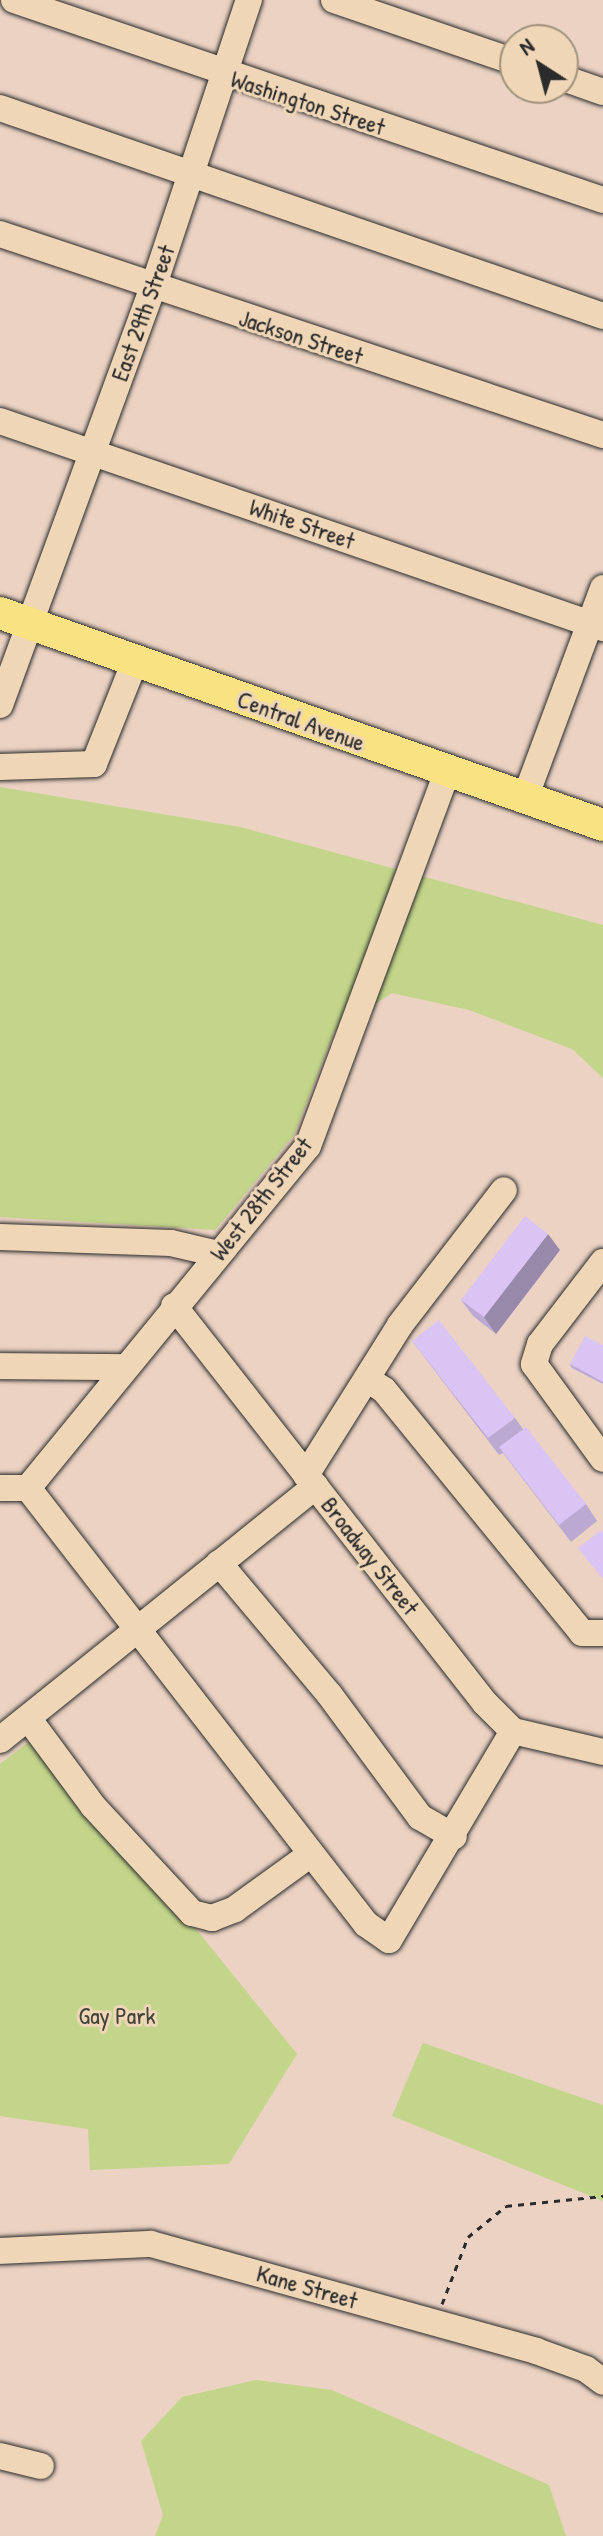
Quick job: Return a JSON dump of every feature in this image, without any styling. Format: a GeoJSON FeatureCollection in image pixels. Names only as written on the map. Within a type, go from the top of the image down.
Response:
{"type":"FeatureCollection","features":[{"type":"Feature","properties":{"kind":"main road","name":"Central Avenue"},"geometry":{"type":"LineString","coordinates":[[0,613],[447,773],[603,825]]}},
{"type":"Feature","properties":{"kind":"street","name":"Washington Street"},"geometry":{"type":"LineString","coordinates":[[14,0],[224,75],[603,200]]}},
{"type":"Feature","properties":{"kind":"street","name":"East 29th Street"},"geometry":{"type":"LineString","coordinates":[[0,705],[153,288],[249,0]]}},
{"type":"Feature","properties":{"kind":"street"},"geometry":{"type":"LineString","coordinates":[[334,0],[499,57]]}},
{"type":"Feature","properties":{"kind":"street"},"geometry":{"type":"LineString","coordinates":[[579,84],[603,92]]}},
{"type":"Feature","properties":{"kind":"street"},"geometry":{"type":"LineString","coordinates":[[0,108],[603,316]]}},
{"type":"Feature","properties":{"kind":"street","name":"Jackson Street"},"geometry":{"type":"LineString","coordinates":[[0,234],[153,288],[603,435]]}},
{"type":"Feature","properties":{"kind":"street","name":"White Street"},"geometry":{"type":"LineString","coordinates":[[0,421],[597,626]]}},
{"type":"Feature","properties":{"kind":"street"},"geometry":{"type":"LineString","coordinates":[[525,798],[597,626],[603,588]]}},
{"type":"Feature","properties":{"kind":"street"},"geometry":{"type":"LineString","coordinates":[[0,767],[94,764],[135,661]]}},
{"type":"Feature","properties":{"kind":"street","name":"West 28th Street"},"geometry":{"type":"LineString","coordinates":[[28,1488],[122,1367],[308,1146],[447,773]]}},
{"type":"Feature","properties":{"kind":"street"},"geometry":{"type":"LineString","coordinates":[[0,1740],[219,1563],[311,1480],[400,1325],[504,1190]]}},
{"type":"Feature","properties":{"kind":"street"},"geometry":{"type":"LineString","coordinates":[[0,1237],[171,1243],[218,1254]]}},
{"type":"Feature","properties":{"kind":"street"},"geometry":{"type":"LineString","coordinates":[[603,1262],[540,1344],[534,1364],[603,1459]]}},
{"type":"Feature","properties":{"kind":"street","name":"Broadway Street"},"geometry":{"type":"LineString","coordinates":[[174,1306],[485,1703],[513,1731]]}},
{"type":"Feature","properties":{"kind":"street"},"geometry":{"type":"LineString","coordinates":[[0,1366],[122,1367]]}},
{"type":"Feature","properties":{"kind":"street"},"geometry":{"type":"LineString","coordinates":[[367,1379],[384,1390],[582,1633],[603,1633]]}},
{"type":"Feature","properties":{"kind":"street"},"geometry":{"type":"LineString","coordinates":[[0,1488],[28,1488],[135,1631],[366,1924],[389,1940],[454,1837],[513,1731],[603,1752]]}},
{"type":"Feature","properties":{"kind":"street"},"geometry":{"type":"LineString","coordinates":[[219,1563],[329,1694],[420,1817],[454,1837]]}},
{"type":"Feature","properties":{"kind":"street"},"geometry":{"type":"LineString","coordinates":[[28,1718],[93,1806],[192,1913],[212,1918],[235,1909],[311,1854]]}},
{"type":"Feature","properties":{"kind":"street","name":"Kane Street"},"geometry":{"type":"LineString","coordinates":[[0,2251],[151,2244],[536,2351],[586,2369],[603,2382]]}},
{"type":"Feature","properties":{"kind":"street"},"geometry":{"type":"LineString","coordinates":[[0,2456],[41,2466]]}},
{"type":"Feature","properties":{"kind":"path"},"geometry":{"type":"LineString","coordinates":[[436,2323],[468,2237],[506,2206],[603,2196]]}},
{"type":"Feature","properties":{"kind":"green space"},"geometry":{"type":"Polygon","coordinates":[[[0,787],[240,827],[603,925],[603,1078],[572,1049],[469,1010],[392,993],[334,1032],[294,1135],[215,1230],[0,1217],[0,787]]]}},
{"type":"Feature","properties":{"kind":"green space","name":"Gay Park"},"geometry":{"type":"Polygon","coordinates":[[[39,1734],[297,2054],[229,2164],[90,2170],[88,2129],[0,2116],[0,1764],[39,1734]]]}},
{"type":"Feature","properties":{"kind":"green space"},"geometry":{"type":"Polygon","coordinates":[[[423,2043],[603,2105],[603,2201],[392,2116],[423,2043]]]}},
{"type":"Feature","properties":{"kind":"green space"},"geometry":{"type":"Polygon","coordinates":[[[256,2380],[332,2390],[549,2485],[566,2536],[155,2536],[163,2515],[141,2441],[182,2397],[256,2380]]]}},
{"type":"Feature","properties":{"kind":"building"},"geometry":{"type":"Polygon","coordinates":[[[525,1216],[548,1234],[484,1317],[461,1300],[525,1216]]]}},
{"type":"Feature","properties":{"kind":"building"},"geometry":{"type":"Polygon","coordinates":[[[439,1320],[515,1418],[488,1438],[412,1341],[439,1320]]]}},
{"type":"Feature","properties":{"kind":"building"},"geometry":{"type":"Polygon","coordinates":[[[585,1336],[603,1345],[603,1382],[570,1364],[585,1336]]]}},
{"type":"Feature","properties":{"kind":"building"},"geometry":{"type":"Polygon","coordinates":[[[526,1427],[586,1504],[559,1525],[499,1447],[526,1427]]]}},
{"type":"Feature","properties":{"kind":"building"},"geometry":{"type":"Polygon","coordinates":[[[601,1530],[603,1533],[603,1579],[578,1548],[601,1530]]]}}]}
